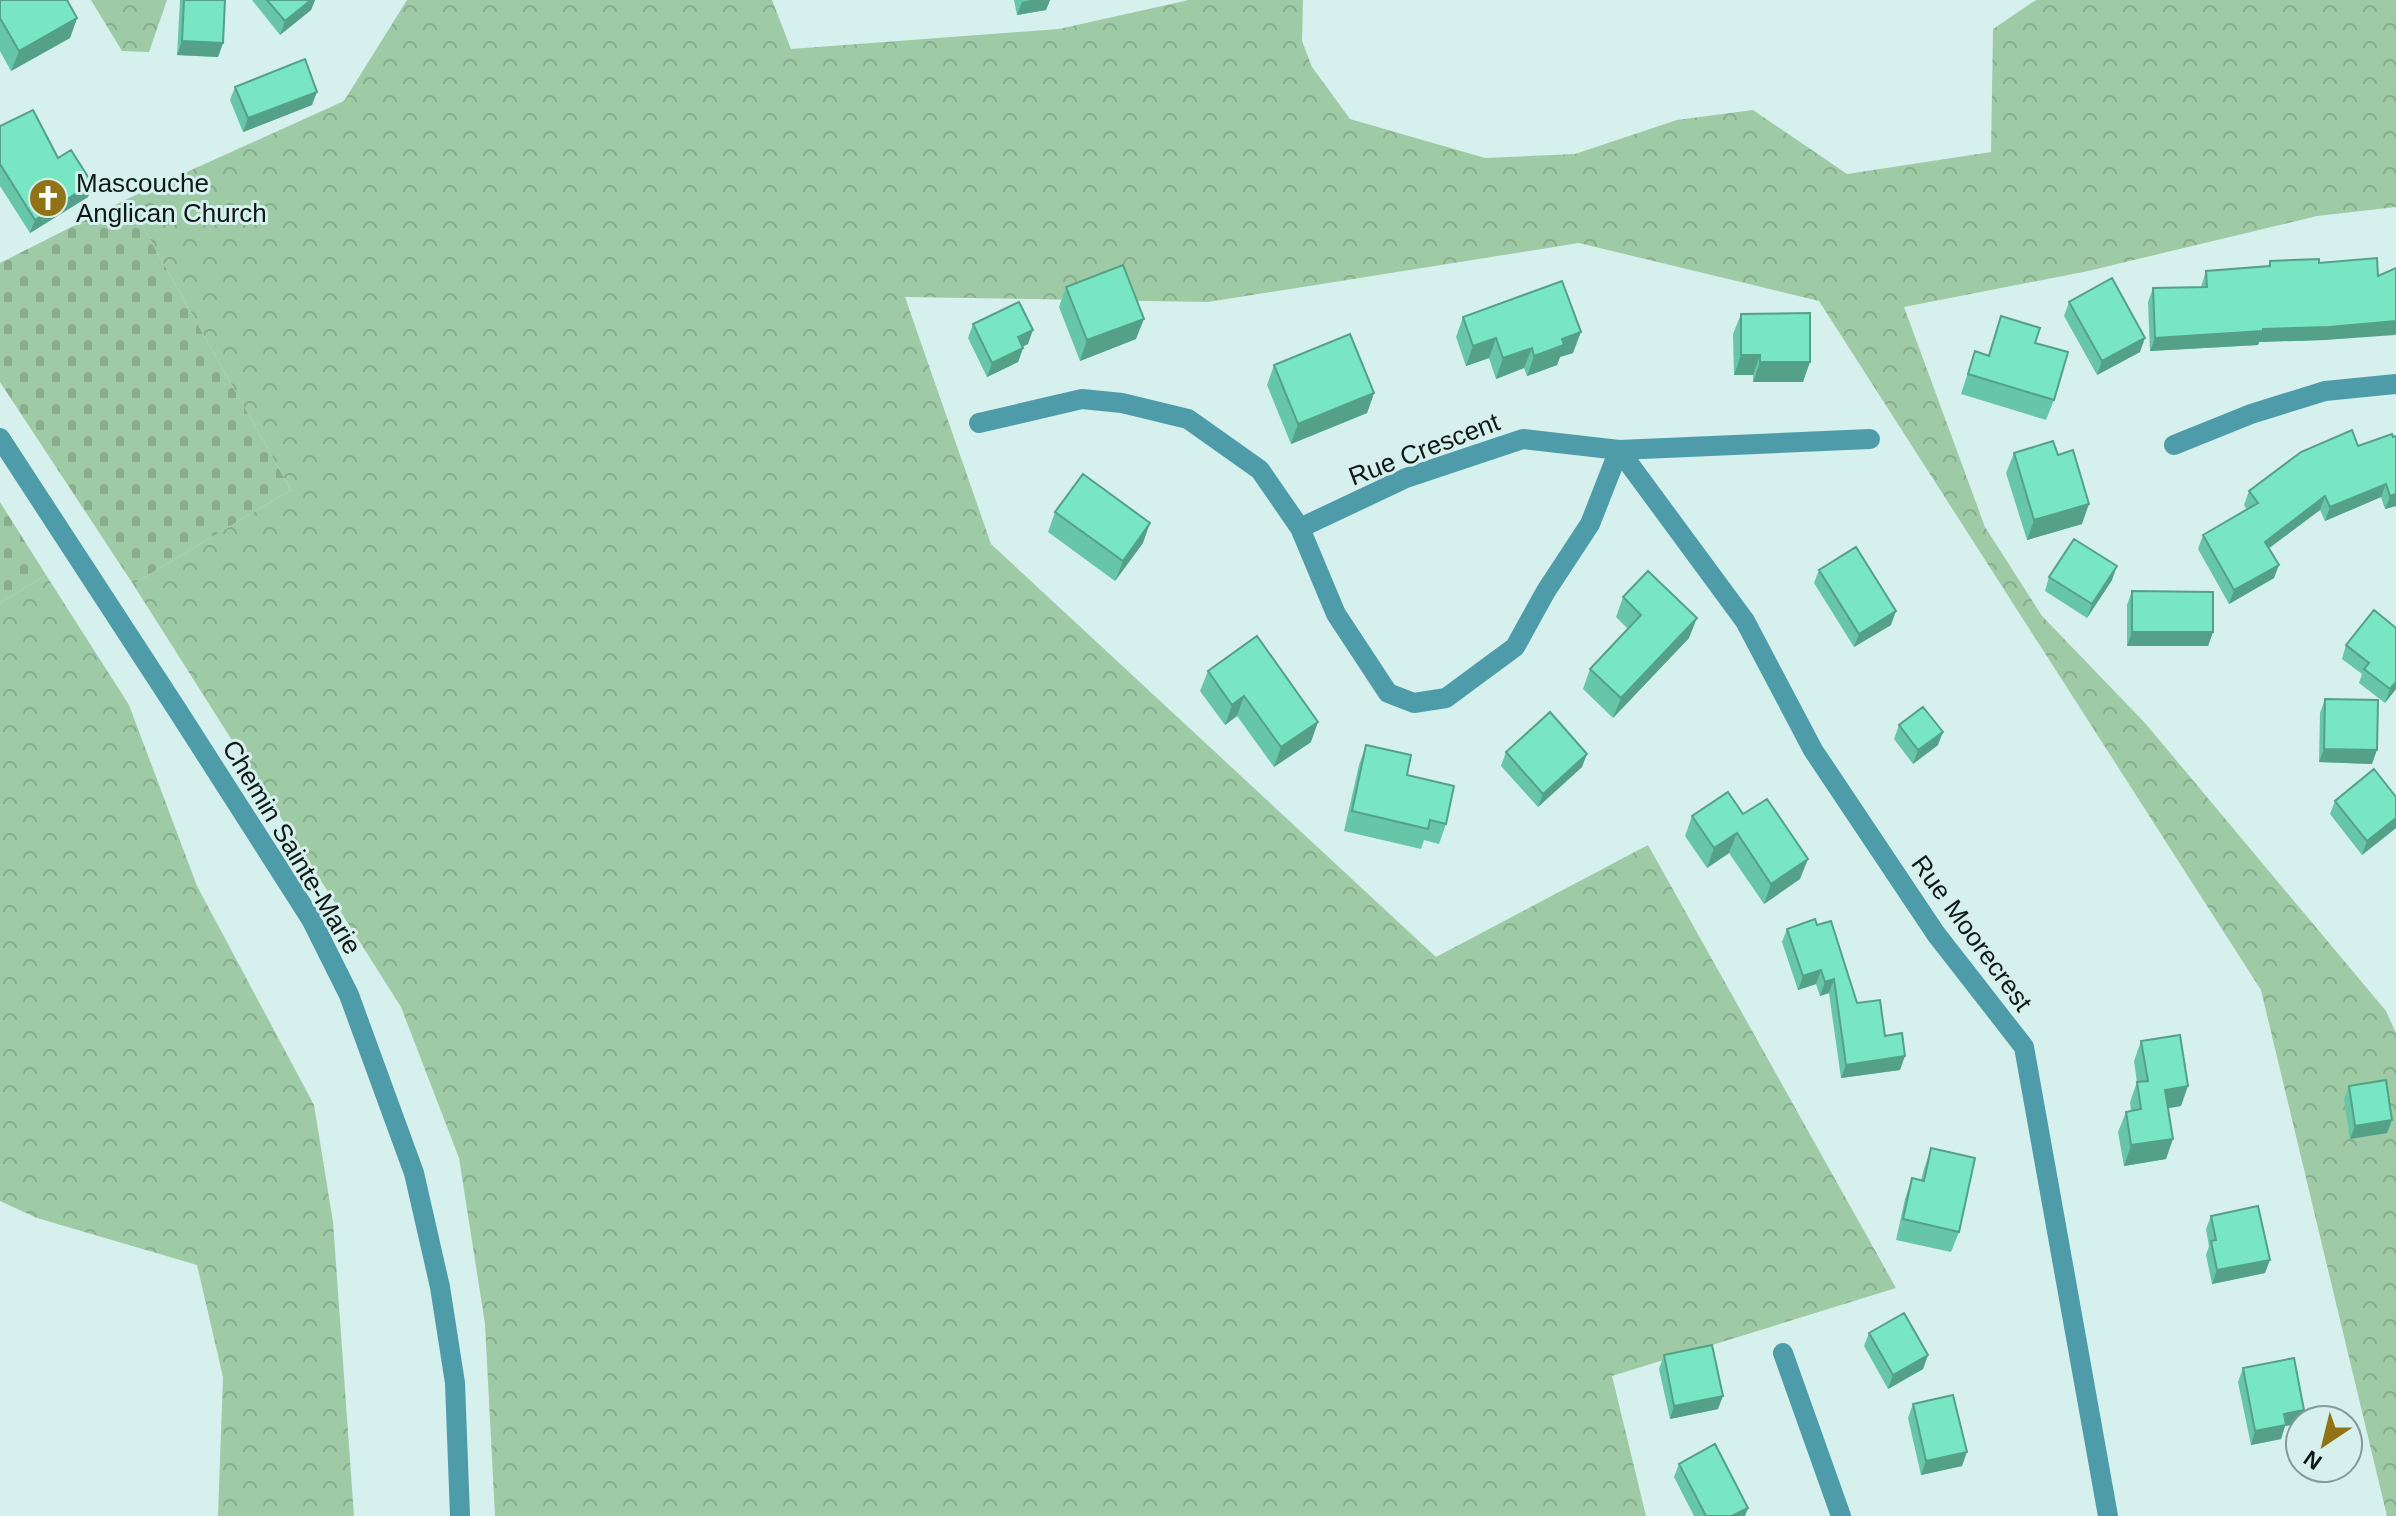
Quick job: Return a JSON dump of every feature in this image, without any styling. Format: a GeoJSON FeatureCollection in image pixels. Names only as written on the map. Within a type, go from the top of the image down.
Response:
{"type":"FeatureCollection","features":[{"type":"Feature","properties":{"kind":"street"},"geometry":{"type":"LineString","coordinates":[[2174,445],[2251,414],[2325,391],[2396,384]]}},
{"type":"Feature","properties":{"kind":"street"},"geometry":{"type":"LineString","coordinates":[[979,423],[1082,399],[1122,403],[1188,419],[1260,470],[1300,528],[1336,614],[1388,693],[1414,703],[1446,698],[1515,647],[1546,591],[1590,524],[1619,450]]}},
{"type":"Feature","properties":{"kind":"street","name":"Chemin Sainte-Marie"},"geometry":{"type":"LineString","coordinates":[[0,438],[311,919],[349,995],[414,1173],[440,1287],[455,1383],[460,1516]]}},
{"type":"Feature","properties":{"kind":"street","name":"Rue Crescent"},"geometry":{"type":"LineString","coordinates":[[1300,528],[1406,478],[1523,439],[1619,450],[1870,439]]}},
{"type":"Feature","properties":{"kind":"street","name":"Rue Moorecrest"},"geometry":{"type":"LineString","coordinates":[[1619,450],[1745,621],[1813,750],[1936,934],[2024,1047],[2108,1516]]}},
{"type":"Feature","properties":{"kind":"street"},"geometry":{"type":"LineString","coordinates":[[1783,1353],[1841,1516]]}},
{"type":"Feature","properties":{"kind":"green space"},"geometry":{"type":"Polygon","coordinates":[[[91,0],[167,0],[149,52],[122,51],[91,0]]]}},
{"type":"Feature","properties":{"kind":"green space"},"geometry":{"type":"Polygon","coordinates":[[[407,0],[772,0],[791,49],[1059,29],[1189,0],[1303,0],[1302,41],[1312,67],[1350,119],[1485,158],[1575,154],[1677,120],[1753,110],[1847,174],[1991,152],[1993,29],[2036,0],[2396,0],[2396,207],[2317,216],[2088,271],[1904,307],[1985,527],[2042,616],[2145,723],[2386,1011],[2396,1033],[2396,1516],[2387,1516],[2364,1420],[2364,1404],[2360,1404],[2261,990],[1819,301],[1579,243],[1208,302],[905,297],[991,544],[1436,957],[1648,845],[1896,1288],[1612,1376],[1646,1516],[495,1516],[485,1324],[459,1158],[401,1007],[133,584],[291,490],[127,199],[344,101],[407,0]]]}},
{"type":"Feature","properties":{"kind":"green space"},"geometry":{"type":"Polygon","coordinates":[[[127,199],[291,490],[133,584],[0,382],[0,263],[127,199]]]}},
{"type":"Feature","properties":{"kind":"green space"},"geometry":{"type":"Polygon","coordinates":[[[0,502],[46,575],[0,603],[0,502]]]}},
{"type":"Feature","properties":{"kind":"green space"},"geometry":{"type":"Polygon","coordinates":[[[46,575],[129,705],[197,886],[314,1105],[333,1222],[354,1516],[218,1516],[223,1377],[197,1265],[37,1218],[0,1201],[0,603],[46,575]]]}},
{"type":"Feature","properties":{"kind":"building"},"geometry":{"type":"Polygon","coordinates":[[[0,0],[67,0],[77,18],[19,51],[0,18],[0,0]]]}},
{"type":"Feature","properties":{"kind":"building"},"geometry":{"type":"Polygon","coordinates":[[[184,0],[225,0],[223,43],[182,41],[184,0]]]}},
{"type":"Feature","properties":{"kind":"building"},"geometry":{"type":"Polygon","coordinates":[[[267,0],[311,0],[285,21],[267,0]]]}},
{"type":"Feature","properties":{"kind":"building"},"geometry":{"type":"Polygon","coordinates":[[[305,59],[317,92],[248,118],[235,87],[305,59]]]}},
{"type":"Feature","properties":{"kind":"building"},"geometry":{"type":"Polygon","coordinates":[[[33,110],[58,158],[71,150],[92,183],[35,220],[0,164],[0,126],[33,110]]]}},
{"type":"Feature","properties":{"kind":"building"},"geometry":{"type":"Polygon","coordinates":[[[2377,258],[2378,276],[2396,268],[2396,321],[2155,338],[2153,288],[2207,287],[2206,271],[2270,266],[2270,261],[2319,259],[2319,263],[2377,258]]]}},
{"type":"Feature","properties":{"kind":"building"},"geometry":{"type":"Polygon","coordinates":[[[1123,265],[1144,319],[1087,340],[1066,287],[1123,265]]]}},
{"type":"Feature","properties":{"kind":"building"},"geometry":{"type":"Polygon","coordinates":[[[2112,278],[2145,338],[2102,361],[2069,302],[2112,278]]]}},
{"type":"Feature","properties":{"kind":"building"},"geometry":{"type":"Polygon","coordinates":[[[1562,281],[1581,332],[1562,339],[1564,345],[1534,356],[1532,348],[1503,358],[1496,338],[1473,346],[1463,317],[1562,281]]]}},
{"type":"Feature","properties":{"kind":"building"},"geometry":{"type":"Polygon","coordinates":[[[1019,302],[1033,330],[1018,337],[1023,348],[992,363],[973,324],[1019,302]]]}},
{"type":"Feature","properties":{"kind":"building"},"geometry":{"type":"Polygon","coordinates":[[[1810,313],[1810,362],[1760,362],[1760,355],[1741,355],[1741,314],[1810,313]]]}},
{"type":"Feature","properties":{"kind":"building"},"geometry":{"type":"Polygon","coordinates":[[[2001,316],[2040,328],[2035,343],[2068,352],[2054,400],[1968,374],[1975,351],[1989,356],[2001,316]]]}},
{"type":"Feature","properties":{"kind":"building"},"geometry":{"type":"Polygon","coordinates":[[[1350,334],[1374,393],[1298,424],[1274,365],[1350,334]]]}},
{"type":"Feature","properties":{"kind":"building"},"geometry":{"type":"Polygon","coordinates":[[[2352,430],[2358,446],[2392,434],[2396,436],[2396,494],[2390,496],[2386,484],[2330,507],[2325,496],[2265,542],[2279,565],[2234,590],[2203,535],[2258,503],[2249,491],[2301,452],[2352,430]]]}},
{"type":"Feature","properties":{"kind":"building"},"geometry":{"type":"Polygon","coordinates":[[[2053,441],[2058,455],[2073,450],[2089,504],[2034,520],[2014,453],[2053,441]]]}},
{"type":"Feature","properties":{"kind":"building"},"geometry":{"type":"Polygon","coordinates":[[[1083,474],[1150,523],[1123,561],[1055,512],[1083,474]]]}},
{"type":"Feature","properties":{"kind":"building"},"geometry":{"type":"Polygon","coordinates":[[[2074,539],[2117,566],[2092,604],[2049,577],[2074,539]]]}},
{"type":"Feature","properties":{"kind":"building"},"geometry":{"type":"Polygon","coordinates":[[[1856,547],[1896,611],[1859,634],[1819,570],[1856,547]]]}},
{"type":"Feature","properties":{"kind":"building"},"geometry":{"type":"Polygon","coordinates":[[[1648,571],[1697,618],[1621,698],[1590,669],[1641,615],[1623,597],[1648,571]]]}},
{"type":"Feature","properties":{"kind":"building"},"geometry":{"type":"Polygon","coordinates":[[[2132,591],[2213,592],[2213,632],[2132,632],[2132,591]]]}},
{"type":"Feature","properties":{"kind":"building"},"geometry":{"type":"Polygon","coordinates":[[[2374,610],[2396,628],[2396,682],[2390,689],[2364,669],[2369,663],[2346,645],[2374,610]]]}},
{"type":"Feature","properties":{"kind":"building"},"geometry":{"type":"Polygon","coordinates":[[[1257,636],[1318,722],[1281,747],[1244,696],[1232,705],[1208,671],[1257,636]]]}},
{"type":"Feature","properties":{"kind":"building"},"geometry":{"type":"Polygon","coordinates":[[[2325,699],[2378,700],[2377,750],[2324,749],[2325,699]]]}},
{"type":"Feature","properties":{"kind":"building"},"geometry":{"type":"Polygon","coordinates":[[[1923,707],[1943,732],[1918,750],[1899,725],[1923,707]]]}},
{"type":"Feature","properties":{"kind":"building"},"geometry":{"type":"Polygon","coordinates":[[[1550,712],[1587,754],[1543,794],[1506,752],[1550,712]]]}},
{"type":"Feature","properties":{"kind":"building"},"geometry":{"type":"Polygon","coordinates":[[[1366,745],[1411,755],[1407,775],[1454,786],[1446,824],[1430,820],[1428,829],[1352,811],[1366,745]]]}},
{"type":"Feature","properties":{"kind":"building"},"geometry":{"type":"Polygon","coordinates":[[[2374,769],[2396,797],[2396,818],[2367,841],[2335,801],[2374,769]]]}},
{"type":"Feature","properties":{"kind":"building"},"geometry":{"type":"Polygon","coordinates":[[[1728,792],[1743,814],[1767,799],[1808,859],[1771,884],[1737,833],[1714,848],[1692,816],[1728,792]]]}},
{"type":"Feature","properties":{"kind":"building"},"geometry":{"type":"Polygon","coordinates":[[[1815,919],[1817,925],[1831,921],[1857,1003],[1880,1000],[1885,1036],[1902,1033],[1905,1056],[1846,1065],[1834,979],[1825,982],[1821,970],[1803,976],[1787,929],[1815,919]]]}},
{"type":"Feature","properties":{"kind":"building"},"geometry":{"type":"Polygon","coordinates":[[[2180,1035],[2188,1086],[2165,1090],[2173,1139],[2131,1145],[2126,1112],[2141,1109],[2137,1082],[2148,1081],[2141,1041],[2180,1035]]]}},
{"type":"Feature","properties":{"kind":"building"},"geometry":{"type":"Polygon","coordinates":[[[2386,1080],[2392,1120],[2355,1126],[2349,1086],[2386,1080]]]}},
{"type":"Feature","properties":{"kind":"building"},"geometry":{"type":"Polygon","coordinates":[[[1931,1148],[1975,1158],[1959,1232],[1903,1219],[1912,1178],[1924,1181],[1931,1148]]]}},
{"type":"Feature","properties":{"kind":"building"},"geometry":{"type":"Polygon","coordinates":[[[2258,1206],[2270,1260],[2217,1270],[2211,1241],[2216,1240],[2211,1216],[2258,1206]]]}},
{"type":"Feature","properties":{"kind":"building"},"geometry":{"type":"Polygon","coordinates":[[[1904,1313],[1928,1355],[1893,1375],[1869,1333],[1904,1313]]]}},
{"type":"Feature","properties":{"kind":"building"},"geometry":{"type":"Polygon","coordinates":[[[1712,1345],[1723,1396],[1674,1406],[1664,1355],[1712,1345]]]}},
{"type":"Feature","properties":{"kind":"building"},"geometry":{"type":"Polygon","coordinates":[[[2294,1358],[2303,1404],[2284,1404],[2284,1425],[2255,1431],[2243,1368],[2294,1358]]]}},
{"type":"Feature","properties":{"kind":"building"},"geometry":{"type":"Polygon","coordinates":[[[1953,1395],[1967,1452],[1926,1461],[1913,1404],[1953,1395]]]}},
{"type":"Feature","properties":{"kind":"building"},"geometry":{"type":"Polygon","coordinates":[[[1715,1444],[1748,1508],[1732,1516],[1706,1516],[1679,1464],[1715,1444]]]}},
{"type":"Feature","properties":{"kind":"place","name":"Mascouche Anglican Church"},"geometry":{"type":"Point","coordinates":[48,198]}}]}
